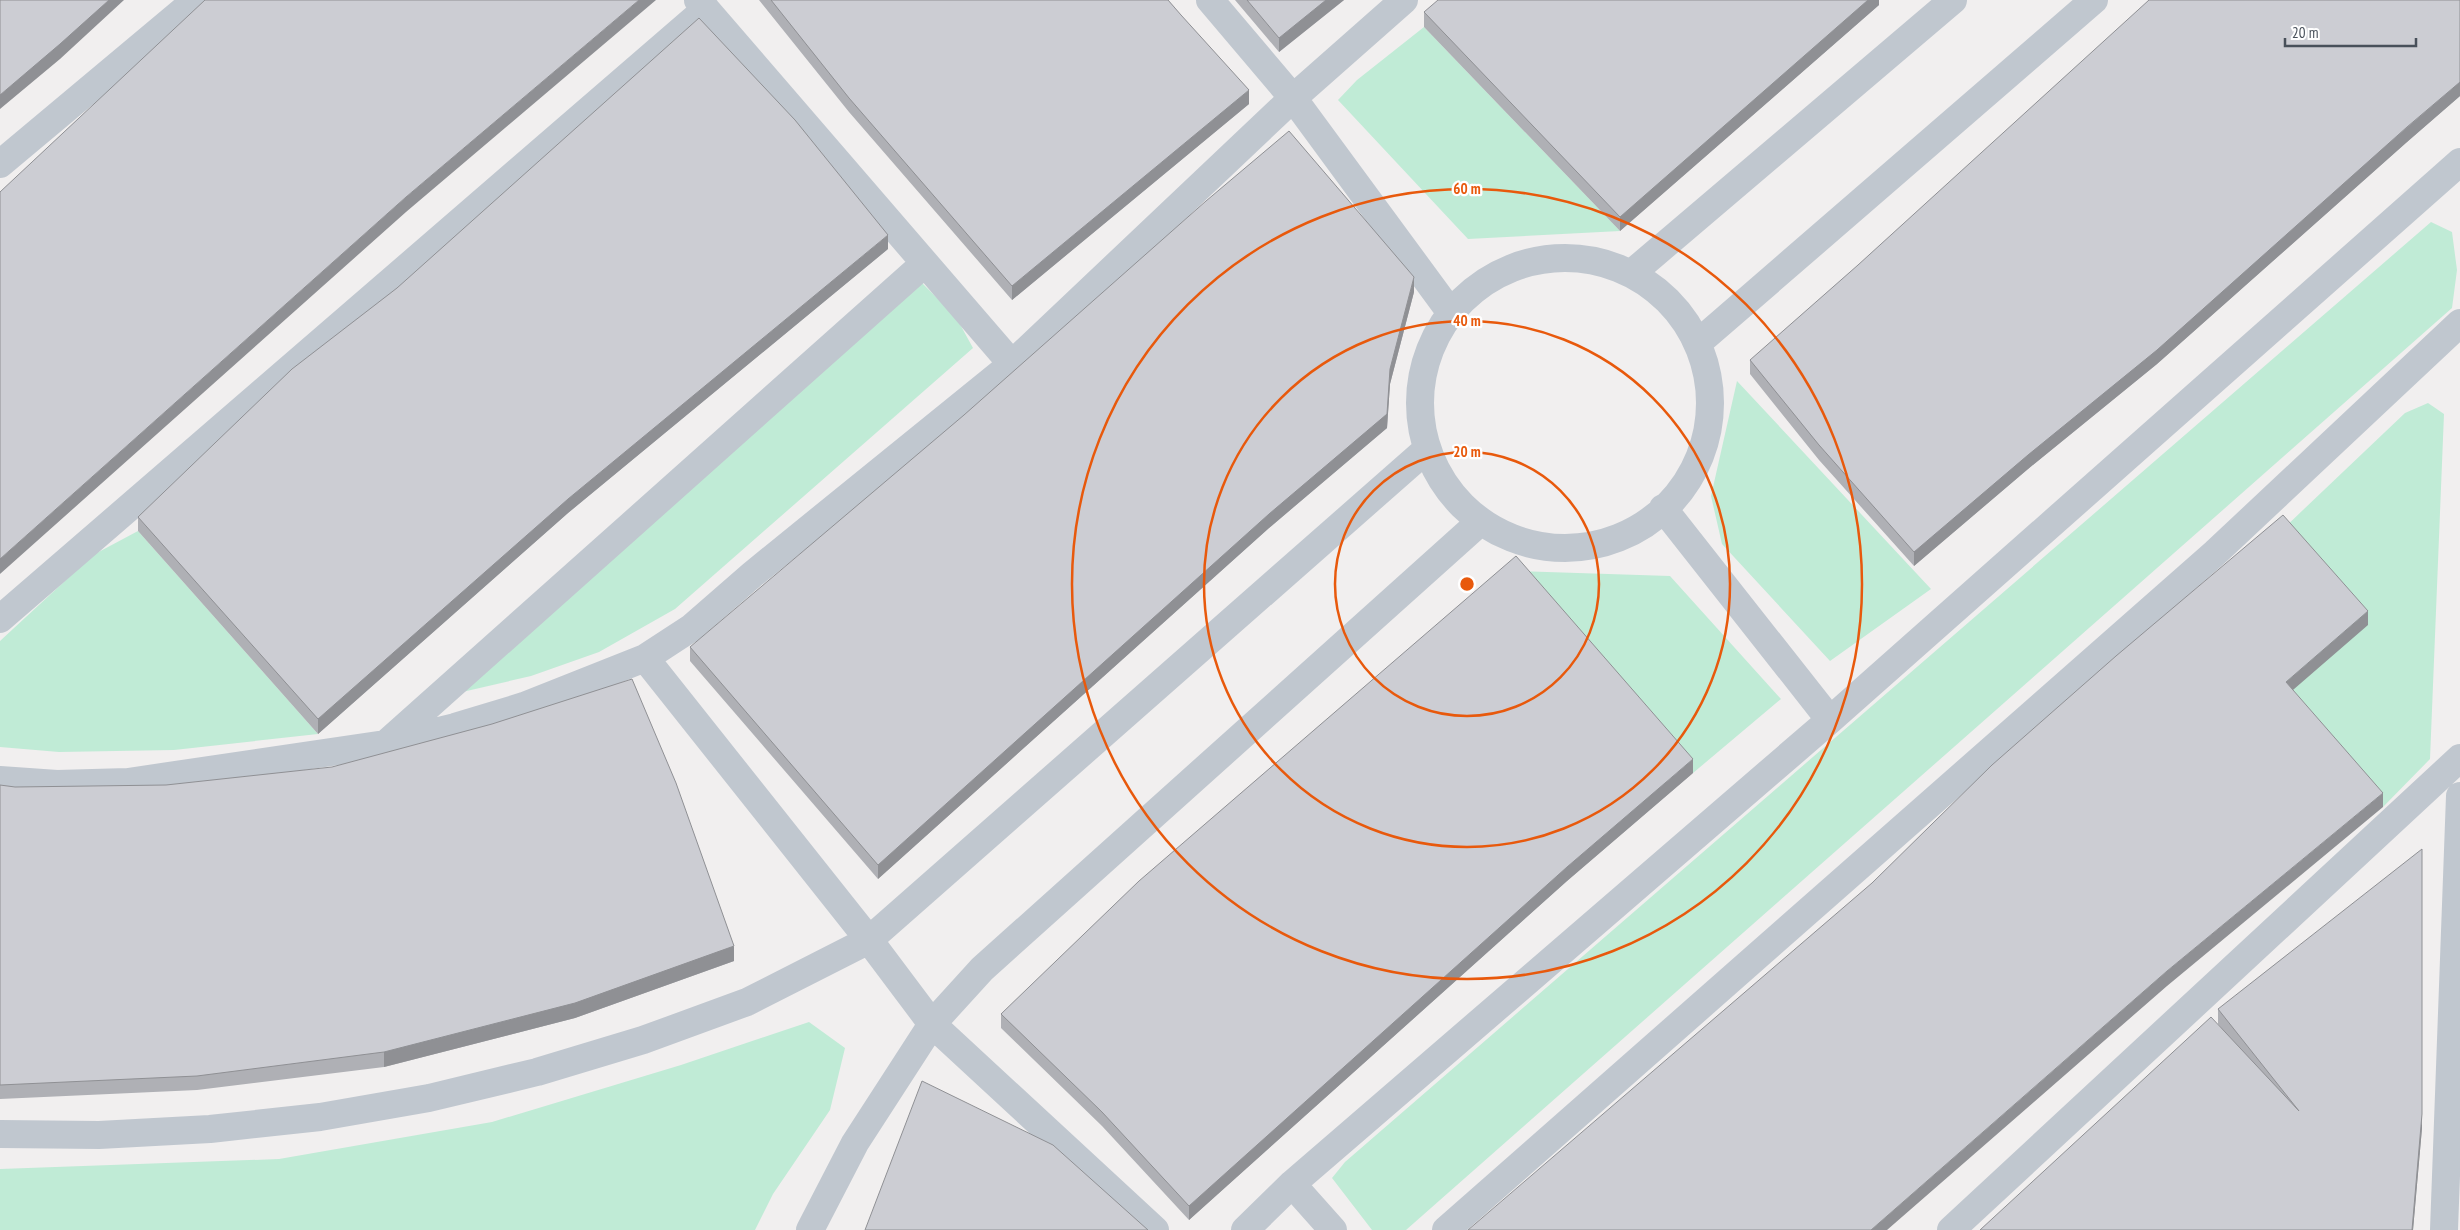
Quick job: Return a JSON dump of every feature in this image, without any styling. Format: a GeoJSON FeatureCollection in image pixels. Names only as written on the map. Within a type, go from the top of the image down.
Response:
{"type":"FeatureCollection","features":[{"type":"Feature","properties":{"kind":"street"},"geometry":{"type":"LineString","coordinates":[[0,164],[196,0]]}},
{"type":"Feature","properties":{"kind":"street"},"geometry":{"type":"LineString","coordinates":[[1210,0],[1293,98],[1451,313]]}},
{"type":"Feature","properties":{"kind":"street"},"geometry":{"type":"LineString","coordinates":[[0,780],[57,784],[128,782],[385,744],[455,727],[524,706],[645,658],[691,628],[753,574],[1012,364],[1293,98],[1404,0]]}},
{"type":"Feature","properties":{"kind":"street"},"geometry":{"type":"LineString","coordinates":[[1632,273],[1953,0]]}},
{"type":"Feature","properties":{"kind":"street"},"geometry":{"type":"LineString","coordinates":[[1699,342],[2094,0]]}},
{"type":"Feature","properties":{"kind":"street"},"geometry":{"type":"LineString","coordinates":[[0,619],[702,4],[1012,364]]}},
{"type":"Feature","properties":{"kind":"street"},"geometry":{"type":"LineString","coordinates":[[1245,1230],[1292,1184],[1830,720],[2460,162]]}},
{"type":"Feature","properties":{"kind":"street"},"geometry":{"type":"LineString","coordinates":[[1584,258],[1632,273],[1672,302],[1699,342],[1711,383],[1710,426],[1698,466],[1663,508],[1640,528],[1601,544],[1559,549],[1518,541],[1480,522],[1455,499],[1436,471],[1426,450],[1419,396],[1428,352],[1451,313],[1488,279],[1534,260],[1584,258]]}},
{"type":"Feature","properties":{"kind":"street"},"geometry":{"type":"LineString","coordinates":[[385,744],[925,263]]}},
{"type":"Feature","properties":{"kind":"street"},"geometry":{"type":"LineString","coordinates":[[1446,1230],[2215,553],[2460,323]]}},
{"type":"Feature","properties":{"kind":"street"},"geometry":{"type":"LineString","coordinates":[[0,1134],[99,1134],[210,1129],[320,1117],[429,1098],[537,1072],[643,1040],[746,1002],[869,940],[1426,450]]}},
{"type":"Feature","properties":{"kind":"street"},"geometry":{"type":"LineString","coordinates":[[1663,508],[1830,720]]}},
{"type":"Feature","properties":{"kind":"street"},"geometry":{"type":"LineString","coordinates":[[810,1230],[855,1143],[932,1024],[982,970],[1480,522]]}},
{"type":"Feature","properties":{"kind":"street"},"geometry":{"type":"LineString","coordinates":[[645,658],[869,940],[932,1024],[1155,1230]]}},
{"type":"Feature","properties":{"kind":"street"},"geometry":{"type":"LineString","coordinates":[[1951,1230],[2460,758]]}},
{"type":"Feature","properties":{"kind":"street"},"geometry":{"type":"LineString","coordinates":[[2444,1230],[2460,796]]}},
{"type":"Feature","properties":{"kind":"street"},"geometry":{"type":"LineString","coordinates":[[1292,1184],[1333,1230]]}},
{"type":"Feature","properties":{"kind":"green space"},"geometry":{"type":"Polygon","coordinates":[[[1424,27],[1620,231],[1468,239],[1338,100],[1357,80],[1424,27]]]}},
{"type":"Feature","properties":{"kind":"green space"},"geometry":{"type":"Polygon","coordinates":[[[2431,222],[2452,232],[2457,270],[2452,308],[1406,1230],[1372,1230],[1332,1178],[1345,1162],[2431,222]]]}},
{"type":"Feature","properties":{"kind":"green space"},"geometry":{"type":"Polygon","coordinates":[[[920,281],[956,317],[973,348],[675,609],[599,652],[531,676],[458,693],[920,281]]]}},
{"type":"Feature","properties":{"kind":"green space"},"geometry":{"type":"Polygon","coordinates":[[[1737,381],[1931,589],[1830,661],[1722,544],[1711,496],[1737,381]]]}},
{"type":"Feature","properties":{"kind":"green space"},"geometry":{"type":"Polygon","coordinates":[[[2428,403],[2444,414],[2430,759],[2383,807],[2286,696],[2283,529],[2405,413],[2428,403]]]}},
{"type":"Feature","properties":{"kind":"green space"},"geometry":{"type":"Polygon","coordinates":[[[138,531],[318,734],[174,750],[59,752],[0,747],[0,641],[93,555],[138,531]]]}},
{"type":"Feature","properties":{"kind":"green space"},"geometry":{"type":"Polygon","coordinates":[[[1516,571],[1670,576],[1781,699],[1693,773],[1516,571]]]}},
{"type":"Feature","properties":{"kind":"green space"},"geometry":{"type":"Polygon","coordinates":[[[809,1022],[845,1048],[830,1110],[773,1194],[755,1230],[0,1230],[0,1169],[279,1159],[492,1122],[681,1065],[809,1022]]]}},
{"type":"Feature","properties":{"kind":"building"},"geometry":{"type":"Polygon","coordinates":[[[0,0],[109,0],[0,95],[0,0]]]}},
{"type":"Feature","properties":{"kind":"building"},"geometry":{"type":"Polygon","coordinates":[[[205,0],[639,0],[406,197],[0,559],[0,192],[205,0]]]}},
{"type":"Feature","properties":{"kind":"building"},"geometry":{"type":"Polygon","coordinates":[[[771,0],[1168,0],[1249,90],[1012,286],[849,98],[771,0]]]}},
{"type":"Feature","properties":{"kind":"building"},"geometry":{"type":"Polygon","coordinates":[[[1247,0],[1326,0],[1279,38],[1247,0]]]}},
{"type":"Feature","properties":{"kind":"building"},"geometry":{"type":"Polygon","coordinates":[[[1438,0],[1868,0],[1620,217],[1424,12],[1438,0]]]}},
{"type":"Feature","properties":{"kind":"building"},"geometry":{"type":"Polygon","coordinates":[[[2149,0],[2460,0],[2460,82],[2157,350],[2028,455],[1914,552],[1819,445],[1750,360],[1858,265],[2149,0]]]}},
{"type":"Feature","properties":{"kind":"building"},"geometry":{"type":"Polygon","coordinates":[[[699,18],[795,120],[888,235],[568,499],[318,719],[138,517],[292,369],[397,288],[699,18]]]}},
{"type":"Feature","properties":{"kind":"building"},"geometry":{"type":"Polygon","coordinates":[[[1289,131],[1414,277],[1390,369],[1387,414],[1269,514],[878,865],[690,647],[964,415],[1206,201],[1289,131]]]}},
{"type":"Feature","properties":{"kind":"building"},"geometry":{"type":"Polygon","coordinates":[[[2283,515],[2368,611],[2286,682],[2383,793],[2167,971],[1871,1230],[1468,1230],[1872,883],[1992,765],[2116,656],[2283,515]]]}},
{"type":"Feature","properties":{"kind":"building"},"geometry":{"type":"Polygon","coordinates":[[[1516,556],[1693,759],[1567,867],[1189,1206],[1102,1112],[1001,1014],[1139,881],[1516,556]]]}},
{"type":"Feature","properties":{"kind":"building"},"geometry":{"type":"Polygon","coordinates":[[[632,679],[676,783],[734,946],[575,1003],[384,1052],[197,1076],[0,1085],[0,785],[15,787],[166,785],[332,767],[492,724],[632,679]]]}},
{"type":"Feature","properties":{"kind":"building"},"geometry":{"type":"Polygon","coordinates":[[[2422,849],[2422,1114],[2412,1230],[1980,1230],[2211,1017],[2299,1111],[2218,1009],[2422,849]]]}},
{"type":"Feature","properties":{"kind":"building"},"geometry":{"type":"Polygon","coordinates":[[[922,1081],[1053,1145],[1148,1230],[865,1230],[922,1081]]]}}]}
